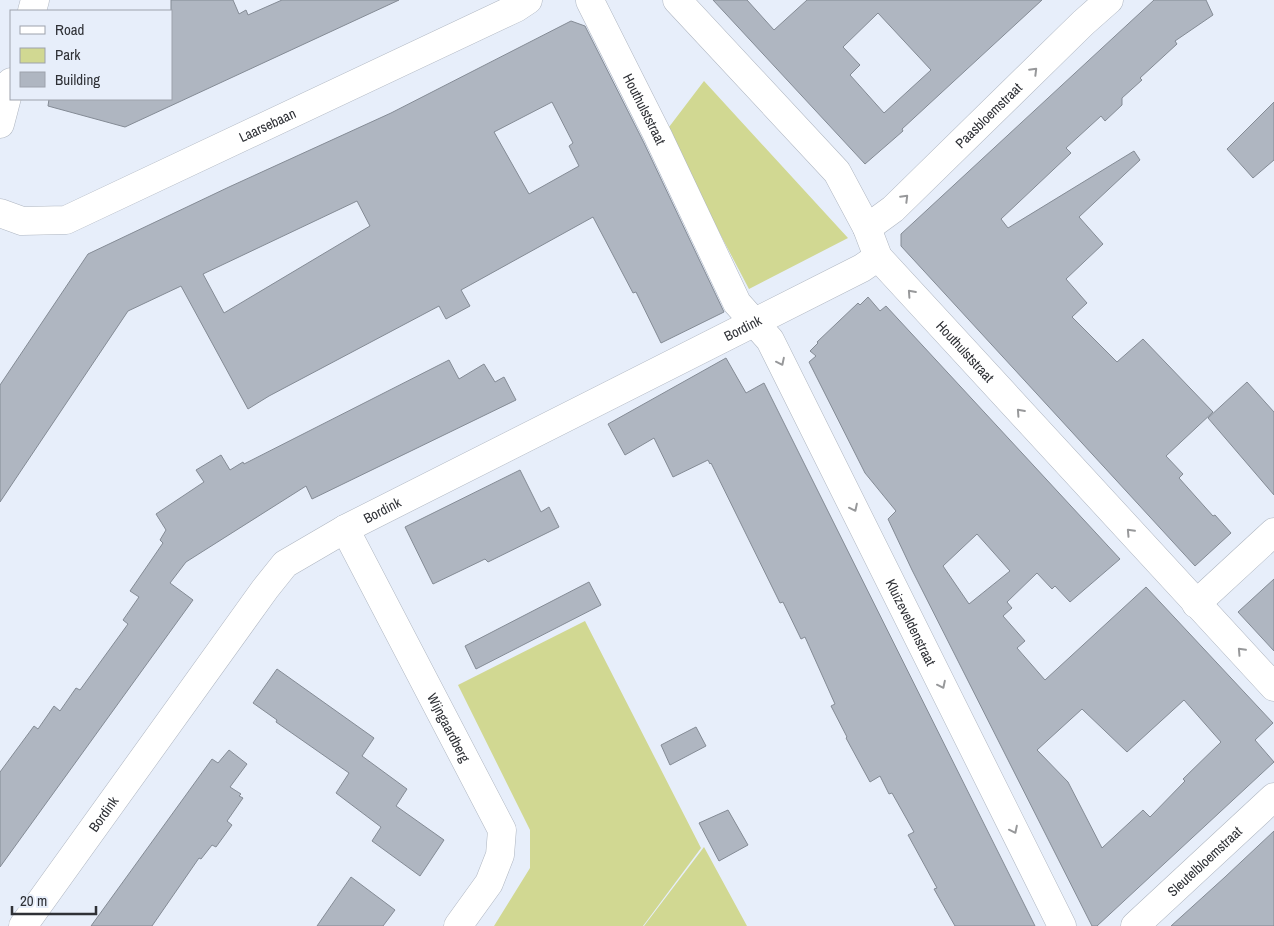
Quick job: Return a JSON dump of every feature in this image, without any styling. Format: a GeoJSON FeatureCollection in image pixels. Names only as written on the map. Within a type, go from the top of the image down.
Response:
{"type":"FeatureCollection","features":[{"type":"Feature","properties":{"kind":"street","name":"Houthulststraat"},"geometry":{"type":"LineString","coordinates":[[677,0],[837,172],[867,228],[878,257],[1274,687]]}},
{"type":"Feature","properties":{"kind":"street","name":"Paasbloemstraat"},"geometry":{"type":"LineString","coordinates":[[867,228],[893,210],[1083,23],[1109,0]]}},
{"type":"Feature","properties":{"kind":"street","name":"Houthulststraat"},"geometry":{"type":"LineString","coordinates":[[590,2],[658,136],[737,303],[755,322]]}},
{"type":"Feature","properties":{"kind":"street","name":"Laarsebaan"},"geometry":{"type":"LineString","coordinates":[[0,213],[22,221],[66,220],[519,3]]}},
{"type":"Feature","properties":{"kind":"street"},"geometry":{"type":"LineString","coordinates":[[0,124],[6,88]]}},
{"type":"Feature","properties":{"kind":"street","name":"Bordink"},"geometry":{"type":"LineString","coordinates":[[23,926],[265,589],[285,564],[345,528],[862,268],[878,257]]}},
{"type":"Feature","properties":{"kind":"street","name":"Kluizeveldenstraat"},"geometry":{"type":"LineString","coordinates":[[755,322],[770,340],[1062,926]]}},
{"type":"Feature","properties":{"kind":"street","name":"Wijngaardberg"},"geometry":{"type":"LineString","coordinates":[[345,528],[502,830],[500,855],[489,883],[458,926]]}},
{"type":"Feature","properties":{"kind":"street"},"geometry":{"type":"LineString","coordinates":[[1196,604],[1274,532]]}},
{"type":"Feature","properties":{"kind":"street","name":"Sleutelbloemstraat"},"geometry":{"type":"LineString","coordinates":[[1135,926],[1274,796]]}},
{"type":"Feature","properties":{"kind":"green space"},"geometry":{"type":"Polygon","coordinates":[[[704,81],[848,238],[749,289],[666,131],[704,81]]]}},
{"type":"Feature","properties":{"kind":"green space"},"geometry":{"type":"Polygon","coordinates":[[[585,621],[701,848],[643,926],[494,926],[530,868],[530,830],[458,685],[585,621]]]}},
{"type":"Feature","properties":{"kind":"green space"},"geometry":{"type":"Polygon","coordinates":[[[704,847],[747,926],[644,926],[704,847]]]}},
{"type":"Feature","properties":{"kind":"building"},"geometry":{"type":"Polygon","coordinates":[[[171,0],[233,0],[239,14],[246,10],[248,15],[282,0],[399,0],[125,127],[48,106],[49,100],[172,100],[171,0]]]}},
{"type":"Feature","properties":{"kind":"building"},"geometry":{"type":"Polygon","coordinates":[[[713,0],[747,0],[774,30],[807,0],[1042,0],[902,129],[903,131],[865,164],[713,0]],[[878,13],[843,47],[860,65],[850,75],[884,113],[931,70],[878,13]]]}},
{"type":"Feature","properties":{"kind":"building"},"geometry":{"type":"Polygon","coordinates":[[[1154,0],[1206,0],[1213,15],[1175,41],[1177,44],[1140,78],[1142,80],[1122,98],[1122,105],[1105,121],[1101,116],[1066,148],[1071,153],[1001,219],[1008,228],[1134,151],[1140,160],[1079,217],[1103,244],[1066,279],[1087,303],[1072,317],[1117,362],[1143,339],[1213,412],[1166,456],[1183,474],[1179,478],[1231,533],[1195,566],[901,246],[901,234],[1154,0]]]}},
{"type":"Feature","properties":{"kind":"building"},"geometry":{"type":"Polygon","coordinates":[[[571,21],[585,26],[644,143],[724,312],[661,343],[636,292],[633,293],[593,217],[461,290],[470,306],[446,319],[439,306],[248,409],[181,286],[128,311],[0,502],[0,385],[88,254],[391,113],[571,21]],[[552,102],[494,132],[529,194],[579,166],[569,146],[573,143],[552,102]],[[357,201],[203,274],[224,313],[370,226],[357,201]]]}},
{"type":"Feature","properties":{"kind":"building"},"geometry":{"type":"Polygon","coordinates":[[[1274,102],[1274,160],[1253,178],[1227,149],[1274,102]]]}},
{"type":"Feature","properties":{"kind":"building"},"geometry":{"type":"Polygon","coordinates":[[[868,297],[880,311],[886,306],[1120,559],[1070,602],[1055,586],[1052,589],[1037,573],[1007,602],[1012,608],[1003,616],[1025,641],[1017,648],[1045,680],[1146,587],[1273,723],[1255,740],[1274,762],[1097,926],[1092,926],[912,570],[888,519],[896,511],[865,473],[809,362],[816,356],[810,351],[817,342],[858,303],[860,305],[868,297]],[[977,534],[943,566],[969,604],[1010,571],[977,534]],[[1184,700],[1127,752],[1082,709],[1037,750],[1068,782],[1102,848],[1143,810],[1150,817],[1185,781],[1183,779],[1221,742],[1184,700]]]}},
{"type":"Feature","properties":{"kind":"building"},"geometry":{"type":"Polygon","coordinates":[[[726,358],[746,393],[764,383],[1035,926],[955,926],[934,889],[937,888],[908,835],[914,832],[892,793],[889,794],[880,776],[870,782],[846,738],[831,706],[835,704],[805,637],[801,639],[783,602],[780,603],[711,463],[708,460],[673,477],[654,438],[625,455],[608,424],[726,358]]]}},
{"type":"Feature","properties":{"kind":"building"},"geometry":{"type":"Polygon","coordinates":[[[449,360],[459,379],[484,364],[495,382],[504,377],[516,400],[312,499],[306,486],[186,562],[170,583],[193,600],[0,867],[0,772],[34,726],[38,729],[54,706],[60,711],[76,688],[80,690],[128,624],[123,620],[139,597],[130,591],[163,543],[160,540],[166,530],[156,514],[204,482],[196,470],[221,455],[230,470],[449,360]]]}},
{"type":"Feature","properties":{"kind":"building"},"geometry":{"type":"Polygon","coordinates":[[[1247,382],[1274,412],[1274,495],[1208,418],[1247,382]]]}},
{"type":"Feature","properties":{"kind":"building"},"geometry":{"type":"Polygon","coordinates":[[[520,470],[541,512],[549,507],[559,527],[488,562],[485,559],[433,584],[405,527],[520,470]]]}},
{"type":"Feature","properties":{"kind":"building"},"geometry":{"type":"Polygon","coordinates":[[[1274,579],[1274,651],[1238,612],[1274,579]]]}},
{"type":"Feature","properties":{"kind":"building"},"geometry":{"type":"Polygon","coordinates":[[[589,582],[601,605],[476,669],[465,646],[589,582]]]}},
{"type":"Feature","properties":{"kind":"building"},"geometry":{"type":"Polygon","coordinates":[[[277,669],[374,738],[362,756],[407,789],[396,806],[444,840],[420,876],[372,841],[381,827],[336,793],[349,773],[276,722],[277,720],[253,703],[277,669]]]}},
{"type":"Feature","properties":{"kind":"building"},"geometry":{"type":"Polygon","coordinates":[[[696,727],[706,746],[670,765],[661,745],[696,727]]]}},
{"type":"Feature","properties":{"kind":"building"},"geometry":{"type":"Polygon","coordinates":[[[229,750],[247,764],[230,787],[241,794],[239,796],[243,798],[227,821],[232,825],[216,847],[212,845],[201,859],[199,858],[152,926],[91,926],[212,759],[218,763],[229,750]]]}},
{"type":"Feature","properties":{"kind":"building"},"geometry":{"type":"Polygon","coordinates":[[[728,810],[748,845],[719,861],[699,823],[728,810]]]}},
{"type":"Feature","properties":{"kind":"building"},"geometry":{"type":"Polygon","coordinates":[[[1274,831],[1274,926],[1171,926],[1225,877],[1274,831]]]}},
{"type":"Feature","properties":{"kind":"building"},"geometry":{"type":"Polygon","coordinates":[[[351,877],[395,910],[383,926],[317,926],[351,877]]]}}]}
